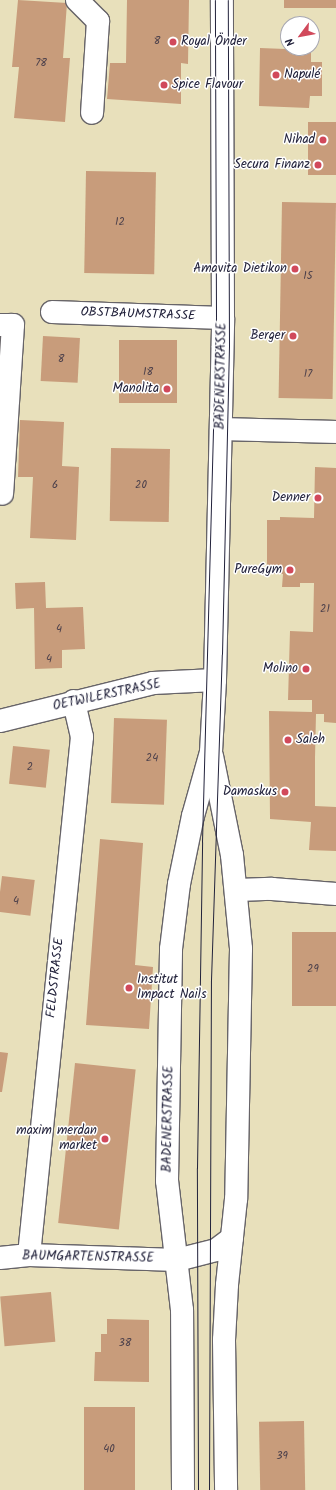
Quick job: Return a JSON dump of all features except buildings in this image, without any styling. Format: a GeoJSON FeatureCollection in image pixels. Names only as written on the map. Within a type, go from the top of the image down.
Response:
{"type":"FeatureCollection","features":[{"type":"Feature","properties":{"kind":"main road"},"geometry":{"type":"LineString","coordinates":[[77,0],[98,21],[92,113]]}},
{"type":"Feature","properties":{"kind":"main road","name":"BADENERSTRASSE"},"geometry":{"type":"LineString","coordinates":[[183,1490],[182,1310],[167,1181],[172,929],[193,816],[211,752],[215,680],[224,318],[222,0]]}},
{"type":"Feature","properties":{"kind":"main road","name":"OBSTBAUMSTRASSE"},"geometry":{"type":"LineString","coordinates":[[52,312],[224,318]]}},
{"type":"Feature","properties":{"kind":"main road"},"geometry":{"type":"LineString","coordinates":[[0,325],[13,324],[2,494]]}},
{"type":"Feature","properties":{"kind":"main road"},"geometry":{"type":"LineString","coordinates":[[221,429],[336,432]]}},
{"type":"Feature","properties":{"kind":"main road","name":"OETWILERSTRASSE"},"geometry":{"type":"LineString","coordinates":[[0,721],[153,683],[215,680]]}},
{"type":"Feature","properties":{"kind":"main road","name":"FELDSTRASSE"},"geometry":{"type":"LineString","coordinates":[[29,1255],[82,737],[74,702]]}},
{"type":"Feature","properties":{"kind":"main road","name":"BADENERSTRASSE"},"geometry":{"type":"LineString","coordinates":[[211,752],[237,890],[241,949],[236,1199],[226,1285],[224,1340],[226,1490]]}},
{"type":"Feature","properties":{"kind":"main road"},"geometry":{"type":"LineString","coordinates":[[237,890],[272,889],[336,894]]}},
{"type":"Feature","properties":{"kind":"main road","name":"BAUMGARTENSTRASSE"},"geometry":{"type":"LineString","coordinates":[[0,1258],[29,1255],[177,1260],[216,1250],[232,1238]]}},
{"type":"Feature","properties":{"kind":"tram line"},"geometry":{"type":"LineString","coordinates":[[198,1490],[197,1168],[202,842],[216,317],[215,0]]}},
{"type":"Feature","properties":{"kind":"tram line"},"geometry":{"type":"LineString","coordinates":[[209,1490],[211,980],[222,654],[229,346],[228,0]]}},
{"type":"Feature","properties":{"kind":"place","name":"Royal Önder"},"geometry":{"type":"Point","coordinates":[173,42]}},
{"type":"Feature","properties":{"kind":"place","name":"Napulé"},"geometry":{"type":"Point","coordinates":[276,75]}},
{"type":"Feature","properties":{"kind":"place","name":"Spice Flavour"},"geometry":{"type":"Point","coordinates":[164,85]}},
{"type":"Feature","properties":{"kind":"place","name":"Nihad"},"geometry":{"type":"Point","coordinates":[323,140]}},
{"type":"Feature","properties":{"kind":"place","name":"Secura Finanz"},"geometry":{"type":"Point","coordinates":[318,165]}},
{"type":"Feature","properties":{"kind":"place","name":"Amavita Dietikon"},"geometry":{"type":"Point","coordinates":[295,269]}},
{"type":"Feature","properties":{"kind":"place","name":"Berger"},"geometry":{"type":"Point","coordinates":[293,336]}},
{"type":"Feature","properties":{"kind":"place","name":"Manolita"},"geometry":{"type":"Point","coordinates":[167,389]}},
{"type":"Feature","properties":{"kind":"place","name":"Denner"},"geometry":{"type":"Point","coordinates":[318,498]}},
{"type":"Feature","properties":{"kind":"place","name":"PureGym"},"geometry":{"type":"Point","coordinates":[290,570]}},
{"type":"Feature","properties":{"kind":"place","name":"Molino"},"geometry":{"type":"Point","coordinates":[306,669]}},
{"type":"Feature","properties":{"kind":"place","name":"Saleh"},"geometry":{"type":"Point","coordinates":[288,740]}},
{"type":"Feature","properties":{"kind":"place","name":"Damaskus"},"geometry":{"type":"Point","coordinates":[285,792]}},
{"type":"Feature","properties":{"kind":"place","name":"Institut Impact Nails"},"geometry":{"type":"Point","coordinates":[129,988]}},
{"type":"Feature","properties":{"kind":"place","name":"maxim merdan market"},"geometry":{"type":"Point","coordinates":[105,1139]}}]}
